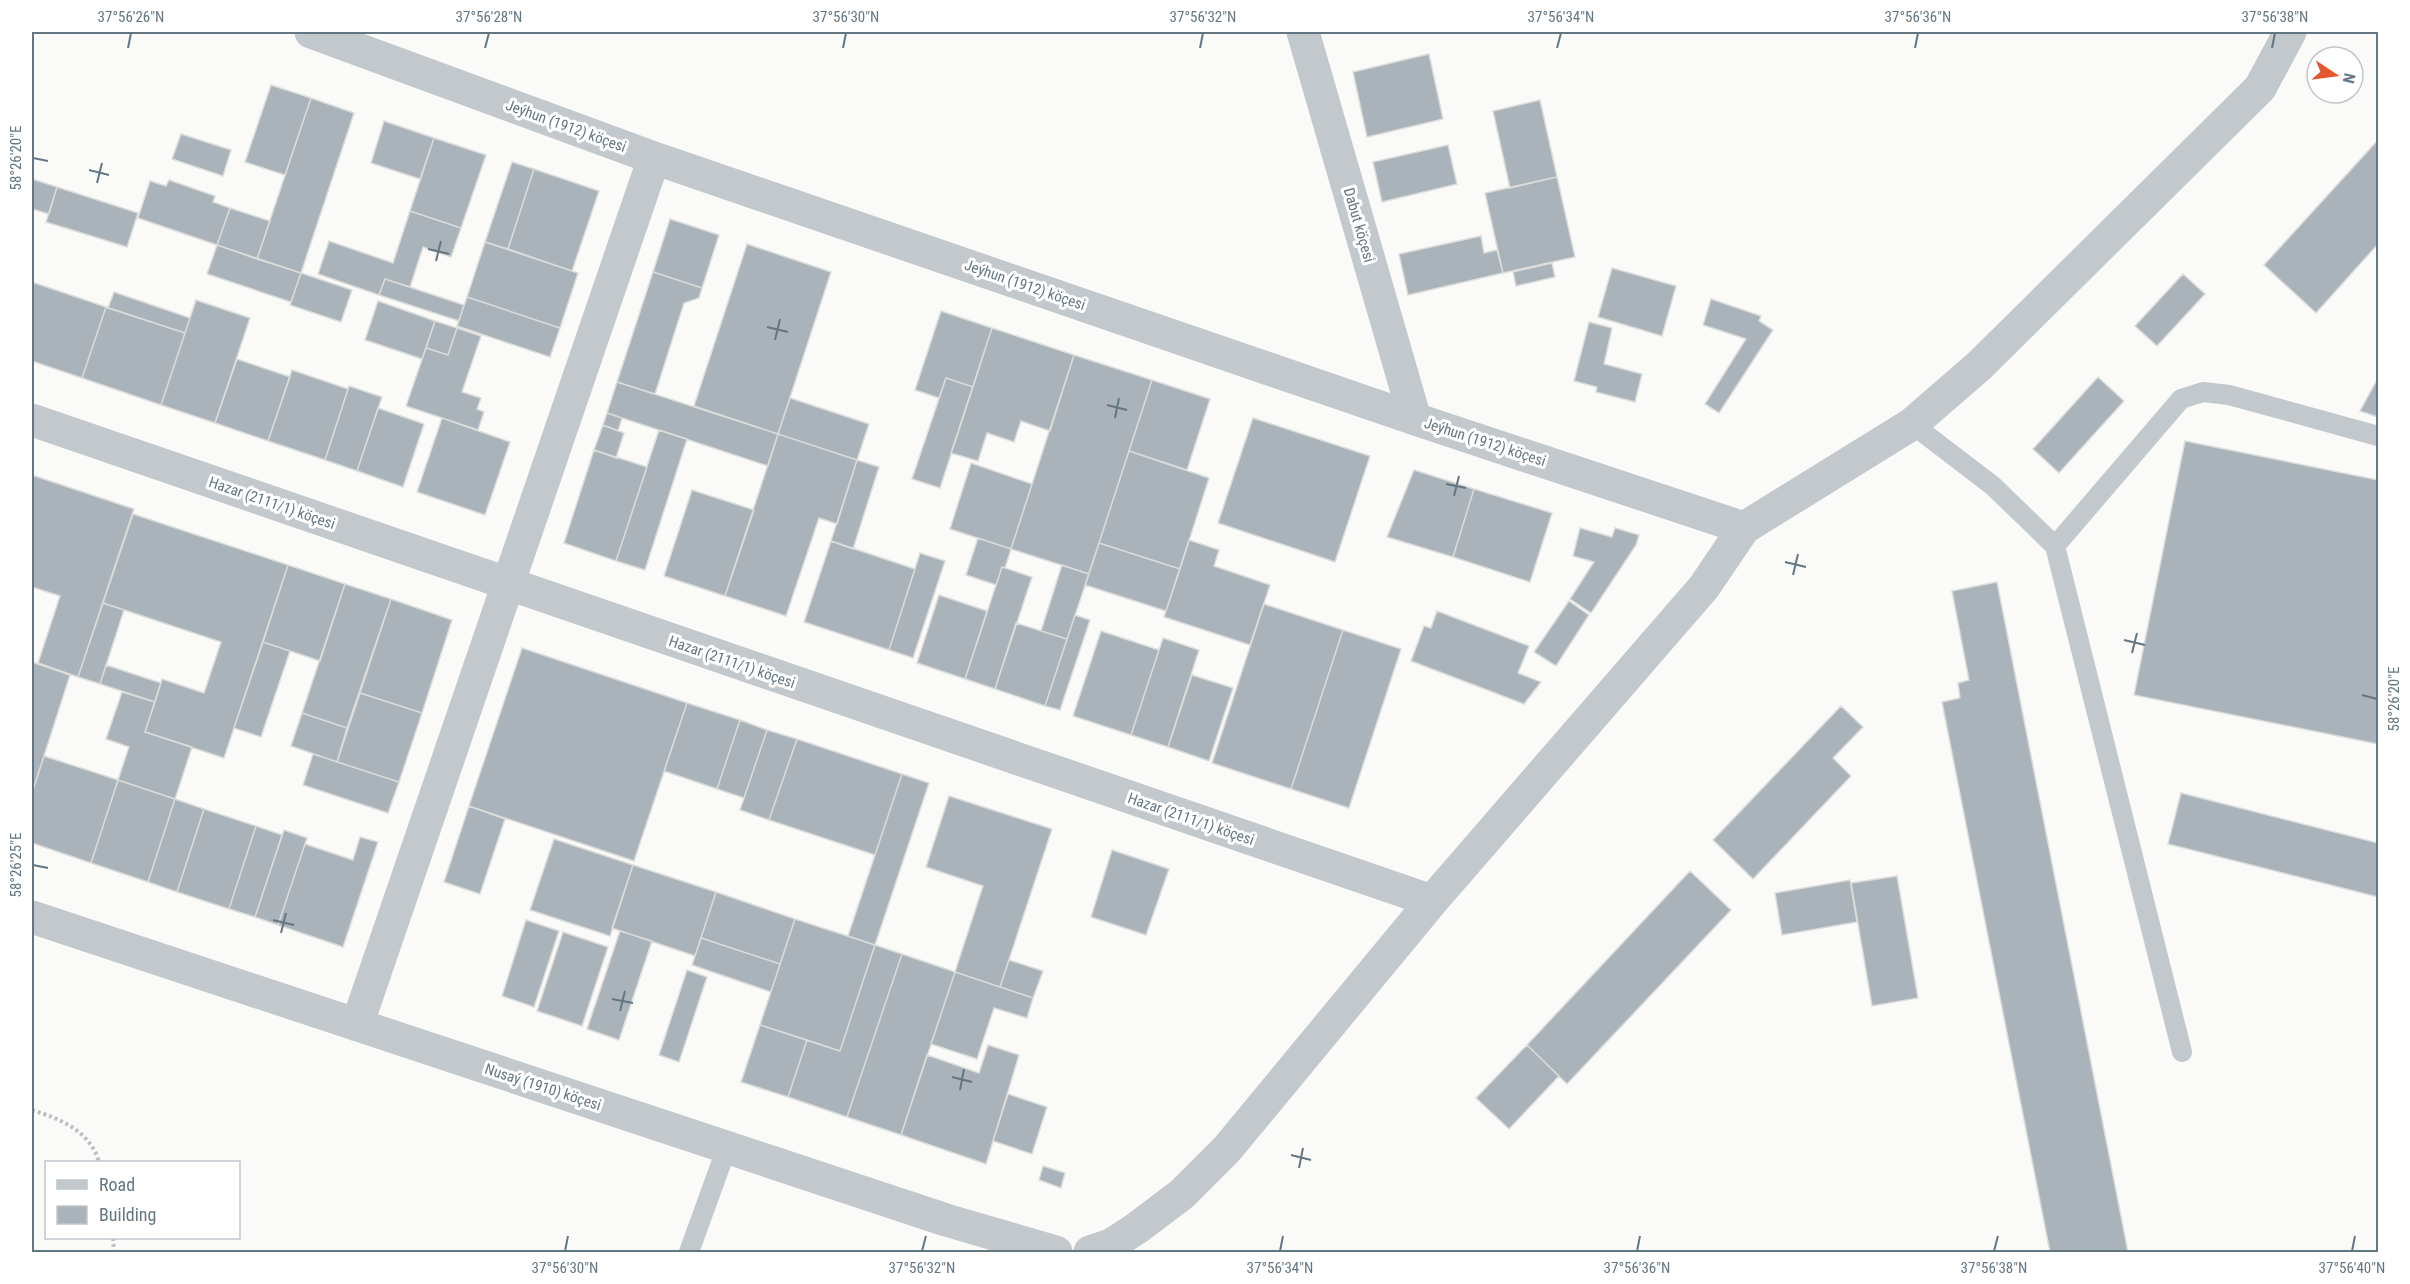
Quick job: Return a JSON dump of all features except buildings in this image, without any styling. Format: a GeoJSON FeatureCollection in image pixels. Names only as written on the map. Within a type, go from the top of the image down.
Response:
{"type":"FeatureCollection","features":[{"type":"Feature","properties":{"kind":"street","name":"Jeýhun (1912) köçesi"},"geometry":{"type":"LineString","coordinates":[[311,32],[654,158],[1415,419],[1744,528]]}},
{"type":"Feature","properties":{"kind":"street","name":"Dabut köçesi"},"geometry":{"type":"LineString","coordinates":[[1303,32],[1415,419]]}},
{"type":"Feature","properties":{"kind":"street"},"geometry":{"type":"LineString","coordinates":[[1090,1252],[1111,1245],[1137,1228],[1182,1194],[1227,1149],[1432,902],[1704,587],[1744,528],[1912,424],[1987,358],[2260,88],[2290,32]]}},
{"type":"Feature","properties":{"kind":"street"},"geometry":{"type":"LineString","coordinates":[[357,1025],[654,158]]}},
{"type":"Feature","properties":{"kind":"street","name":"Hazar (2111/1) köçesi"},"geometry":{"type":"LineString","coordinates":[[32,420],[1432,902]]}},
{"type":"Feature","properties":{"kind":"street","name":"Nusaý (1910) köçesi"},"geometry":{"type":"LineString","coordinates":[[32,917],[946,1220],[1056,1252]]}},
{"type":"Feature","properties":{"kind":"lane"},"geometry":{"type":"LineString","coordinates":[[2055,546],[2181,399],[2204,392],[2229,395],[2379,436]]}},
{"type":"Feature","properties":{"kind":"lane"},"geometry":{"type":"LineString","coordinates":[[1912,424],[1993,486],[2055,546],[2182,1052]]}},
{"type":"Feature","properties":{"kind":"lane"},"geometry":{"type":"LineString","coordinates":[[689,1252],[727,1148]]}},
{"type":"Feature","properties":{"kind":"path"},"geometry":{"type":"LineString","coordinates":[[32,1110],[74,1126],[96,1150],[99,1161]]}}]}
